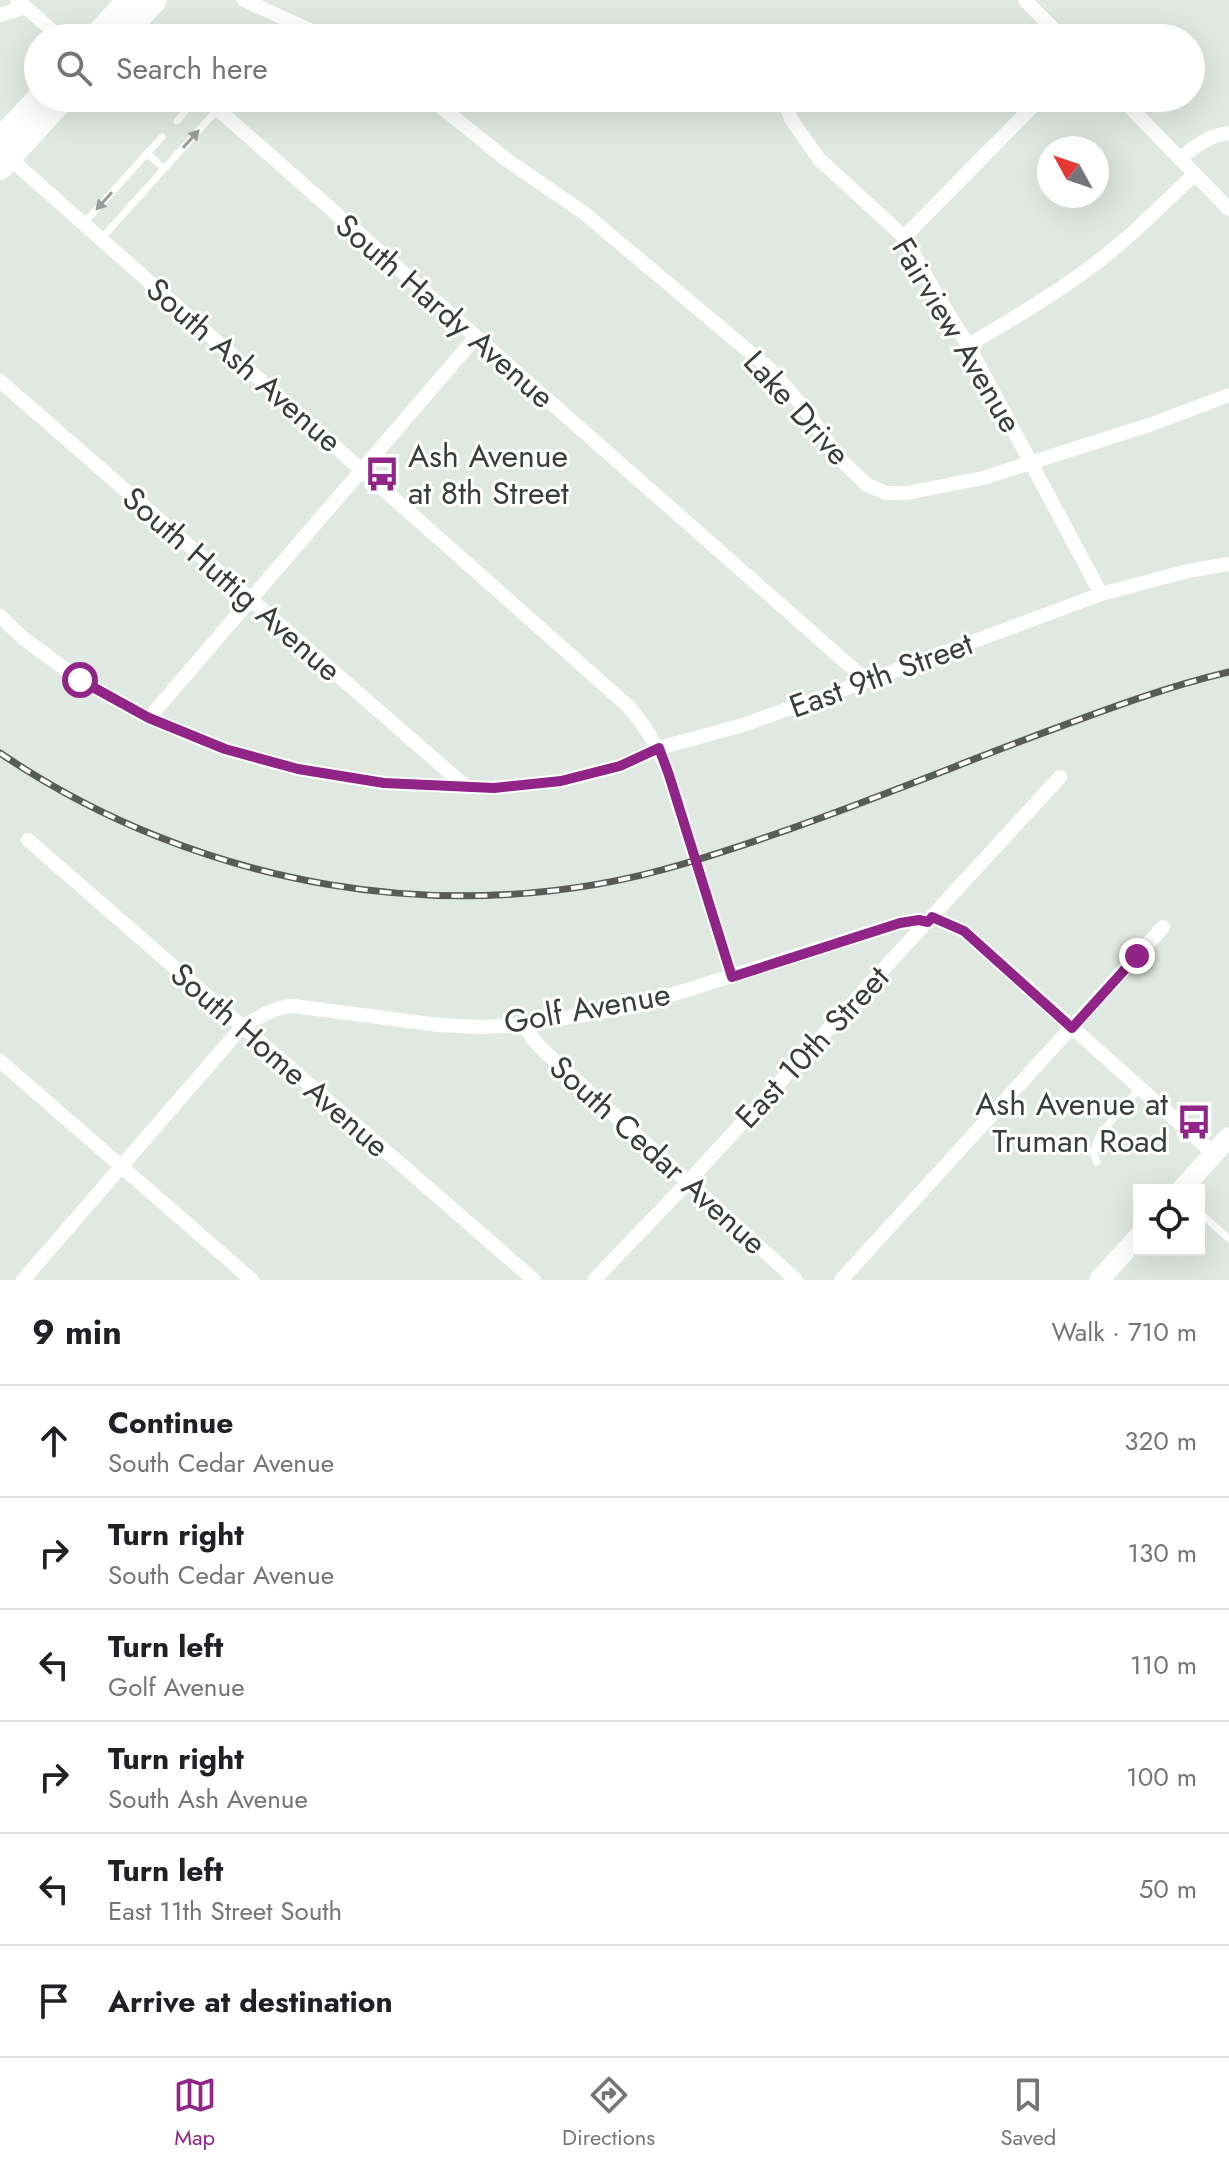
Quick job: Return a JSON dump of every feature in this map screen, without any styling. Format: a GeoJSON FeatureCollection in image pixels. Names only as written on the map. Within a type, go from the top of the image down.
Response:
{"type":"FeatureCollection","features":[{"type":"Feature","properties":{"kind":"main road"},"geometry":{"type":"LineString","coordinates":[[126,24],[155,0]]}},
{"type":"Feature","properties":{"kind":"main road"},"geometry":{"type":"LineString","coordinates":[[2,154],[30,112]]}},
{"type":"Feature","properties":{"kind":"main road"},"geometry":{"type":"LineString","coordinates":[[2,154],[48,112]]}},
{"type":"Feature","properties":{"kind":"main road"},"geometry":{"type":"LineString","coordinates":[[1186,1184],[1229,1137]]}},
{"type":"Feature","properties":{"kind":"main road"},"geometry":{"type":"LineString","coordinates":[[1103,1278],[1133,1243]]}},
{"type":"Feature","properties":{"kind":"street"},"geometry":{"type":"LineString","coordinates":[[244,0],[296,24]]}},
{"type":"Feature","properties":{"kind":"street"},"geometry":{"type":"LineString","coordinates":[[1025,0],[1048,24]]}},
{"type":"Feature","properties":{"kind":"street"},"geometry":{"type":"LineString","coordinates":[[0,15],[21,4],[45,24]]}},
{"type":"Feature","properties":{"kind":"street","name":"South Hardy Avenue"},"geometry":{"type":"LineString","coordinates":[[220,112],[867,681]]}},
{"type":"Feature","properties":{"kind":"street","name":"Lake Drive"},"geometry":{"type":"LineString","coordinates":[[447,112],[507,160],[584,213],[770,369],[805,409],[839,458],[867,485],[886,493],[907,493],[983,478],[1152,424],[1229,395]]}},
{"type":"Feature","properties":{"kind":"street","name":"Fairview Avenue"},"geometry":{"type":"LineString","coordinates":[[788,112],[819,159],[904,237],[968,345],[1101,594]]}},
{"type":"Feature","properties":{"kind":"street"},"geometry":{"type":"LineString","coordinates":[[904,237],[1027,112]]}},
{"type":"Feature","properties":{"kind":"street"},"geometry":{"type":"LineString","coordinates":[[1135,112],[1229,209]]}},
{"type":"Feature","properties":{"kind":"street"},"geometry":{"type":"LineString","coordinates":[[1181,159],[1194,146],[1229,133]]}},
{"type":"Feature","properties":{"kind":"street","name":"South Ash Avenue"},"geometry":{"type":"LineString","coordinates":[[2,154],[84,223],[628,706],[659,748]]}},
{"type":"Feature","properties":{"kind":"street"},"geometry":{"type":"LineString","coordinates":[[968,345],[1028,310],[1090,268],[1195,174]]}},
{"type":"Feature","properties":{"kind":"street"},"geometry":{"type":"LineString","coordinates":[[149,718],[475,338]]}},
{"type":"Feature","properties":{"kind":"street","name":"South Huttig Avenue"},"geometry":{"type":"LineString","coordinates":[[0,381],[465,786]]}},
{"type":"Feature","properties":{"kind":"street"},"geometry":{"type":"LineString","coordinates":[[1101,594],[1188,571],[1229,564]]}},
{"type":"Feature","properties":{"kind":"street","name":"East 9th Street"},"geometry":{"type":"LineString","coordinates":[[659,748],[743,725],[1101,594]]}},
{"type":"Feature","properties":{"kind":"street"},"geometry":{"type":"LineString","coordinates":[[0,616],[23,638],[80,680],[149,718],[225,749],[298,769],[384,783],[494,788],[561,781],[620,766],[659,748],[732,977]]}},
{"type":"Feature","properties":{"kind":"street","name":"East 10th Street"},"geometry":{"type":"LineString","coordinates":[[594,1280],[1060,777]]}},
{"type":"Feature","properties":{"kind":"street","name":"South Home Avenue"},"geometry":{"type":"LineString","coordinates":[[28,840],[534,1280]]}},
{"type":"Feature","properties":{"kind":"street"},"geometry":{"type":"LineString","coordinates":[[930,920],[964,931],[1214,1154]]}},
{"type":"Feature","properties":{"kind":"street","name":"Golf Avenue"},"geometry":{"type":"LineString","coordinates":[[242,1027],[267,1013],[293,1006],[439,1025],[524,1025],[636,1006],[900,923],[930,920]]}},
{"type":"Feature","properties":{"kind":"street"},"geometry":{"type":"LineString","coordinates":[[841,1280],[1163,927]]}},
{"type":"Feature","properties":{"kind":"street","name":"South Cedar Avenue"},"geometry":{"type":"LineString","coordinates":[[524,1025],[545,1052],[796,1280]]}},
{"type":"Feature","properties":{"kind":"street"},"geometry":{"type":"LineString","coordinates":[[23,1280],[242,1027]]}},
{"type":"Feature","properties":{"kind":"street"},"geometry":{"type":"LineString","coordinates":[[0,1061],[252,1280]]}},
{"type":"Feature","properties":{"kind":"lane"},"geometry":{"type":"LineString","coordinates":[[177,121],[184,112]]}},
{"type":"Feature","properties":{"kind":"lane"},"geometry":{"type":"LineString","coordinates":[[101,239],[216,112]]}},
{"type":"Feature","properties":{"kind":"lane"},"geometry":{"type":"LineString","coordinates":[[84,223],[162,137]]}},
{"type":"Feature","properties":{"kind":"lane"},"geometry":{"type":"LineString","coordinates":[[147,153],[164,169]]}},
{"type":"Feature","properties":{"kind":"lane"},"geometry":{"type":"LineString","coordinates":[[1097,1162],[1093,1153],[1100,1134],[1140,1088]]}},
{"type":"Feature","properties":{"kind":"lane"},"geometry":{"type":"LineString","coordinates":[[1205,1217],[1229,1239]]}},
{"type":"Feature","properties":{"kind":"railway"},"geometry":{"type":"LineString","coordinates":[[0,753],[77,799],[158,837],[242,865],[329,885],[418,895],[507,895],[595,885],[683,864],[815,820],[1129,702],[1229,672]]}},
{"type":"Feature","properties":{"kind":"place","name":"Ash Avenue at 8th Street"},"geometry":{"type":"Point","coordinates":[382,474]}},
{"type":"Feature","properties":{"kind":"place","name":"Ash Avenue at Truman Road"},"geometry":{"type":"Point","coordinates":[1194,1122]}},
{"type":"Feature","properties":{"kind":"route"},"geometry":{"type":"LineString","coordinates":[[80,680],[149,718],[225,749],[298,769],[384,783],[494,788],[561,781],[620,766],[659,748],[732,977],[900,923],[928,922],[932,917],[964,931],[1072,1028],[1137,956]]}}]}
